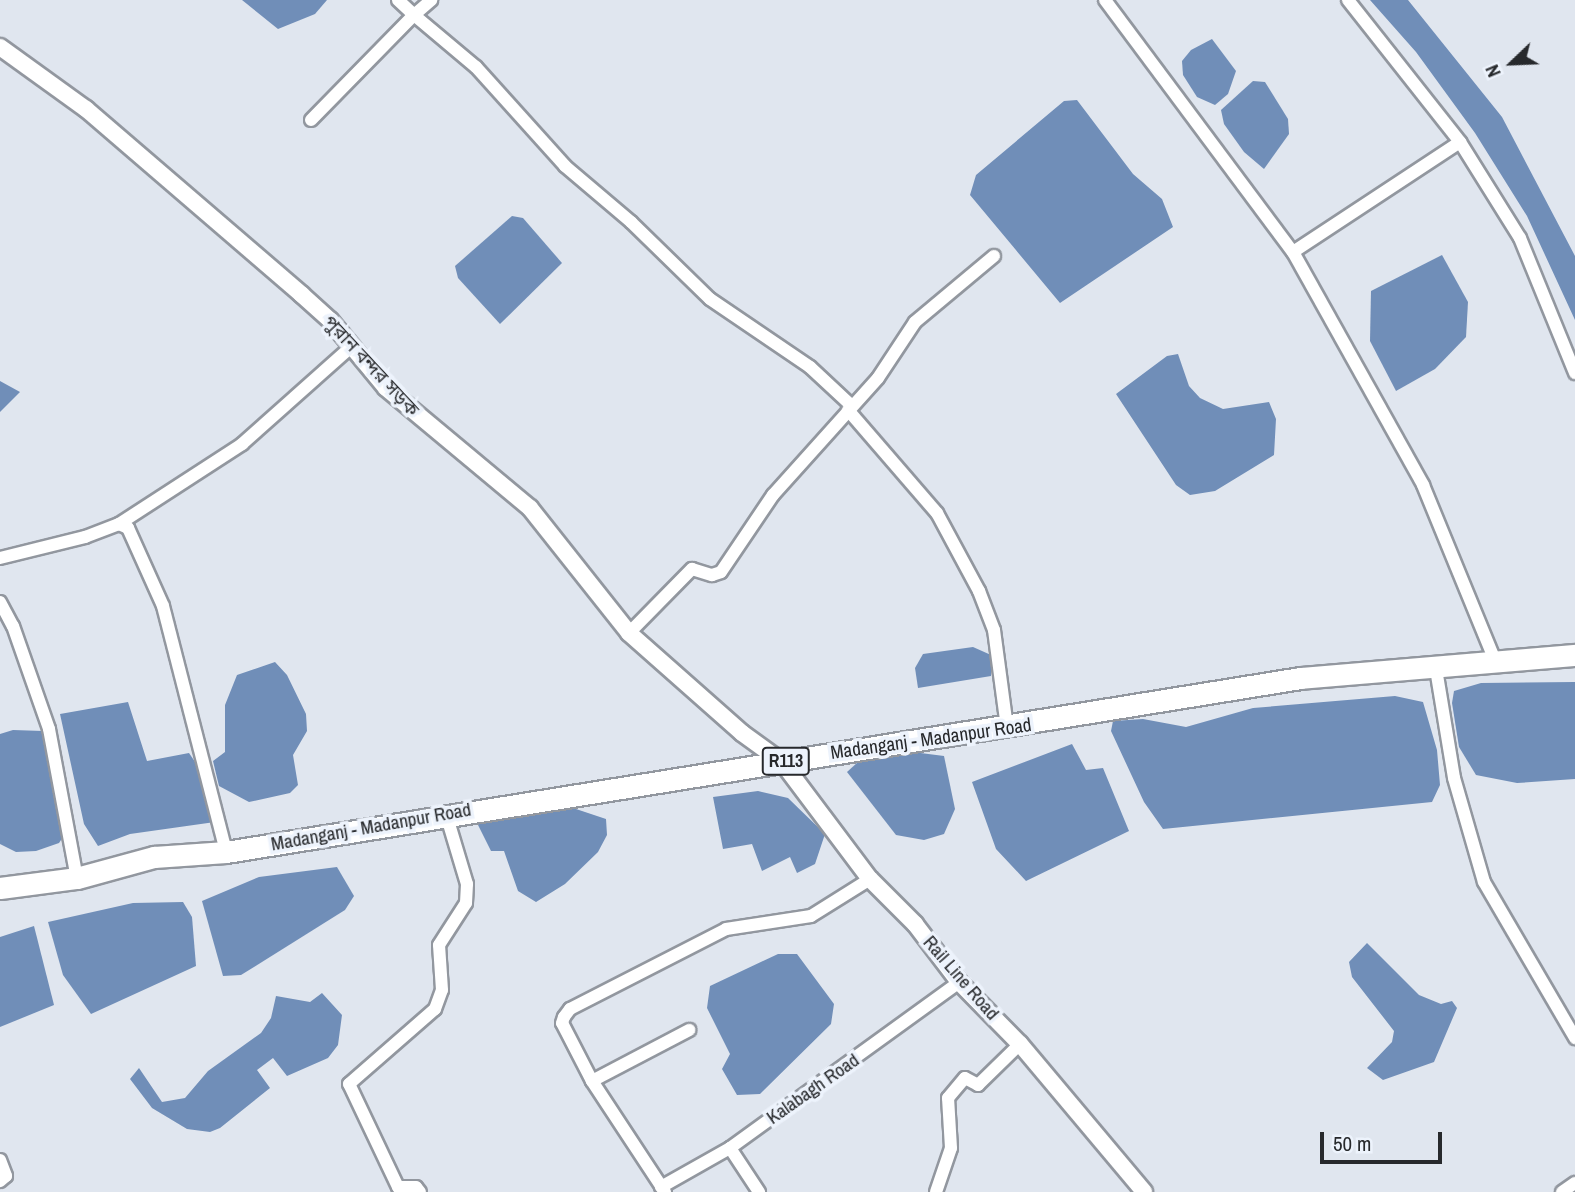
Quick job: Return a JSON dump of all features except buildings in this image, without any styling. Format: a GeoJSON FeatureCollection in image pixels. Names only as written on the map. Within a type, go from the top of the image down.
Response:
{"type":"FeatureCollection","features":[{"type":"Feature","properties":{"kind":"main road","name":"Madanganj - Madanpur Road"},"geometry":{"type":"LineString","coordinates":[[0,888],[77,878],[154,857],[226,852],[446,814],[1007,728],[1300,678],[1437,669],[1575,655]]}},
{"type":"Feature","properties":{"kind":"street"},"geometry":{"type":"LineString","coordinates":[[398,0],[476,67],[565,166],[631,222],[710,299],[810,368],[850,408],[937,513],[979,591],[994,631],[1007,728]]}},
{"type":"Feature","properties":{"kind":"street"},"geometry":{"type":"LineString","coordinates":[[312,120],[430,0]]}},
{"type":"Feature","properties":{"kind":"street"},"geometry":{"type":"LineString","coordinates":[[1105,0],[1293,252],[1423,485],[1496,663]]}},
{"type":"Feature","properties":{"kind":"street"},"geometry":{"type":"LineString","coordinates":[[1348,0],[1460,142],[1520,238],[1575,373]]}},
{"type":"Feature","properties":{"kind":"street","name":"পুরান বন্দর সড়ক"},"geometry":{"type":"LineString","coordinates":[[0,47],[86,109],[301,294],[352,346],[386,388],[441,438],[530,508],[629,633],[741,733],[782,762]]}},
{"type":"Feature","properties":{"kind":"street"},"geometry":{"type":"LineString","coordinates":[[1293,252],[1460,142]]}},
{"type":"Feature","properties":{"kind":"street"},"geometry":{"type":"LineString","coordinates":[[629,633],[692,569],[712,575],[721,572],[773,495],[878,378],[915,322],[994,256]]}},
{"type":"Feature","properties":{"kind":"street"},"geometry":{"type":"LineString","coordinates":[[0,558],[85,537],[119,524],[243,444],[352,346]]}},
{"type":"Feature","properties":{"kind":"street"},"geometry":{"type":"LineString","coordinates":[[119,524],[128,528],[163,606],[226,852]]}},
{"type":"Feature","properties":{"kind":"street"},"geometry":{"type":"LineString","coordinates":[[0,603],[13,626],[49,729],[77,878]]}},
{"type":"Feature","properties":{"kind":"street"},"geometry":{"type":"LineString","coordinates":[[1437,669],[1454,778],[1484,882],[1575,1038]]}},
{"type":"Feature","properties":{"kind":"street","name":"Rail Line Road"},"geometry":{"type":"LineString","coordinates":[[782,762],[802,795],[870,878],[915,924],[959,982],[1020,1044],[1144,1192]]}},
{"type":"Feature","properties":{"kind":"street"},"geometry":{"type":"LineString","coordinates":[[420,1192],[416,1187],[398,1187],[349,1084],[435,1009],[442,990],[439,945],[466,903],[467,884],[446,814]]}},
{"type":"Feature","properties":{"kind":"street"},"geometry":{"type":"LineString","coordinates":[[663,1190],[592,1081],[562,1023],[570,1009],[726,929],[811,916],[870,878]]}},
{"type":"Feature","properties":{"kind":"street","name":"Kalabagh Road"},"geometry":{"type":"LineString","coordinates":[[663,1190],[730,1148],[959,982]]}},
{"type":"Feature","properties":{"kind":"street"},"geometry":{"type":"LineString","coordinates":[[592,1081],[689,1030]]}},
{"type":"Feature","properties":{"kind":"street"},"geometry":{"type":"LineString","coordinates":[[936,1192],[951,1148],[948,1098],[965,1078],[978,1085],[1020,1044]]}},
{"type":"Feature","properties":{"kind":"street"},"geometry":{"type":"LineString","coordinates":[[730,1148],[759,1192]]}},
{"type":"Feature","properties":{"kind":"street"},"geometry":{"type":"LineString","coordinates":[[0,1160],[6,1176],[0,1181]]}},
{"type":"Feature","properties":{"kind":"street"},"geometry":{"type":"LineString","coordinates":[[1562,1192],[1575,1183]]}},
{"type":"Feature","properties":{"kind":"water"},"geometry":{"type":"Polygon","coordinates":[[[242,0],[327,0],[315,14],[278,29],[242,0]]]}},
{"type":"Feature","properties":{"kind":"water"},"geometry":{"type":"Polygon","coordinates":[[[1370,0],[1408,0],[1502,117],[1575,256],[1575,320],[1527,216],[1475,133],[1416,52],[1370,0]]]}},
{"type":"Feature","properties":{"kind":"water"},"geometry":{"type":"Polygon","coordinates":[[[1212,39],[1236,71],[1228,94],[1215,105],[1197,97],[1183,75],[1182,61],[1191,50],[1212,39]]]}},
{"type":"Feature","properties":{"kind":"water"},"geometry":{"type":"Polygon","coordinates":[[[1253,81],[1265,82],[1288,119],[1289,134],[1264,169],[1244,152],[1224,124],[1221,110],[1253,81]]]}},
{"type":"Feature","properties":{"kind":"water"},"geometry":{"type":"Polygon","coordinates":[[[1077,100],[1133,174],[1162,199],[1173,227],[1060,303],[970,195],[976,175],[1064,101],[1077,100]]]}},
{"type":"Feature","properties":{"kind":"water"},"geometry":{"type":"Polygon","coordinates":[[[512,216],[523,218],[562,263],[500,324],[458,278],[455,266],[512,216]]]}},
{"type":"Feature","properties":{"kind":"water"},"geometry":{"type":"Polygon","coordinates":[[[1442,255],[1468,302],[1466,337],[1435,369],[1396,391],[1370,341],[1371,291],[1442,255]]]}},
{"type":"Feature","properties":{"kind":"water"},"geometry":{"type":"Polygon","coordinates":[[[1178,354],[1189,386],[1200,398],[1223,409],[1269,402],[1276,419],[1274,455],[1215,491],[1190,495],[1176,485],[1116,394],[1167,356],[1178,354]]]}},
{"type":"Feature","properties":{"kind":"water"},"geometry":{"type":"Polygon","coordinates":[[[0,381],[20,392],[0,412],[0,381]]]}},
{"type":"Feature","properties":{"kind":"water"},"geometry":{"type":"Polygon","coordinates":[[[973,647],[991,655],[991,676],[918,688],[915,668],[923,654],[973,647]]]}},
{"type":"Feature","properties":{"kind":"water"},"geometry":{"type":"Polygon","coordinates":[[[275,662],[287,675],[306,714],[307,731],[293,755],[298,785],[290,793],[249,802],[219,786],[213,761],[225,752],[225,705],[237,675],[275,662]]]}},
{"type":"Feature","properties":{"kind":"water"},"geometry":{"type":"Polygon","coordinates":[[[1575,682],[1575,779],[1517,783],[1476,775],[1459,747],[1452,703],[1454,691],[1481,683],[1575,682]]]}},
{"type":"Feature","properties":{"kind":"water"},"geometry":{"type":"Polygon","coordinates":[[[1395,696],[1423,702],[1437,750],[1440,785],[1432,802],[1163,829],[1144,802],[1111,731],[1113,721],[1143,719],[1186,727],[1253,708],[1395,696]]]}},
{"type":"Feature","properties":{"kind":"water"},"geometry":{"type":"Polygon","coordinates":[[[128,702],[147,761],[189,753],[206,778],[215,822],[130,834],[98,846],[84,824],[60,714],[128,702]]]}},
{"type":"Feature","properties":{"kind":"water"},"geometry":{"type":"Polygon","coordinates":[[[13,730],[43,731],[52,742],[65,834],[59,843],[36,851],[16,852],[0,844],[0,734],[13,730]]]}},
{"type":"Feature","properties":{"kind":"water"},"geometry":{"type":"Polygon","coordinates":[[[1072,744],[1086,770],[1103,768],[1129,831],[1026,881],[996,849],[972,782],[1072,744]]]}},
{"type":"Feature","properties":{"kind":"water"},"geometry":{"type":"Polygon","coordinates":[[[897,750],[944,756],[955,809],[944,834],[924,840],[896,835],[847,772],[858,762],[897,750]]]}},
{"type":"Feature","properties":{"kind":"water"},"geometry":{"type":"Polygon","coordinates":[[[758,791],[788,798],[825,834],[815,864],[797,873],[790,857],[762,871],[752,844],[723,849],[713,797],[758,791]]]}},
{"type":"Feature","properties":{"kind":"water"},"geometry":{"type":"Polygon","coordinates":[[[570,807],[606,819],[607,835],[598,852],[565,884],[536,902],[518,891],[504,851],[491,851],[476,821],[570,807]]]}},
{"type":"Feature","properties":{"kind":"water"},"geometry":{"type":"Polygon","coordinates":[[[337,867],[354,896],[345,910],[241,975],[223,976],[202,901],[259,877],[337,867]]]}},
{"type":"Feature","properties":{"kind":"water"},"geometry":{"type":"Polygon","coordinates":[[[183,902],[192,917],[196,966],[91,1014],[63,975],[48,922],[133,903],[183,902]]]}},
{"type":"Feature","properties":{"kind":"water"},"geometry":{"type":"Polygon","coordinates":[[[34,926],[54,1005],[0,1027],[0,937],[34,926]]]}},
{"type":"Feature","properties":{"kind":"water"},"geometry":{"type":"Polygon","coordinates":[[[1367,943],[1419,995],[1441,1004],[1452,1001],[1457,1008],[1434,1062],[1383,1080],[1367,1068],[1392,1042],[1394,1031],[1352,977],[1349,962],[1367,943]]]}},
{"type":"Feature","properties":{"kind":"water"},"geometry":{"type":"Polygon","coordinates":[[[778,954],[797,954],[834,1004],[831,1024],[760,1094],[737,1095],[722,1069],[730,1054],[707,1008],[710,986],[778,954]]]}},
{"type":"Feature","properties":{"kind":"water"},"geometry":{"type":"Polygon","coordinates":[[[322,993],[342,1015],[338,1045],[328,1058],[287,1076],[273,1058],[257,1070],[270,1088],[220,1128],[210,1132],[187,1129],[152,1108],[130,1079],[139,1068],[162,1102],[185,1098],[208,1071],[261,1033],[271,1018],[276,996],[310,1002],[322,993]]]}}]}
